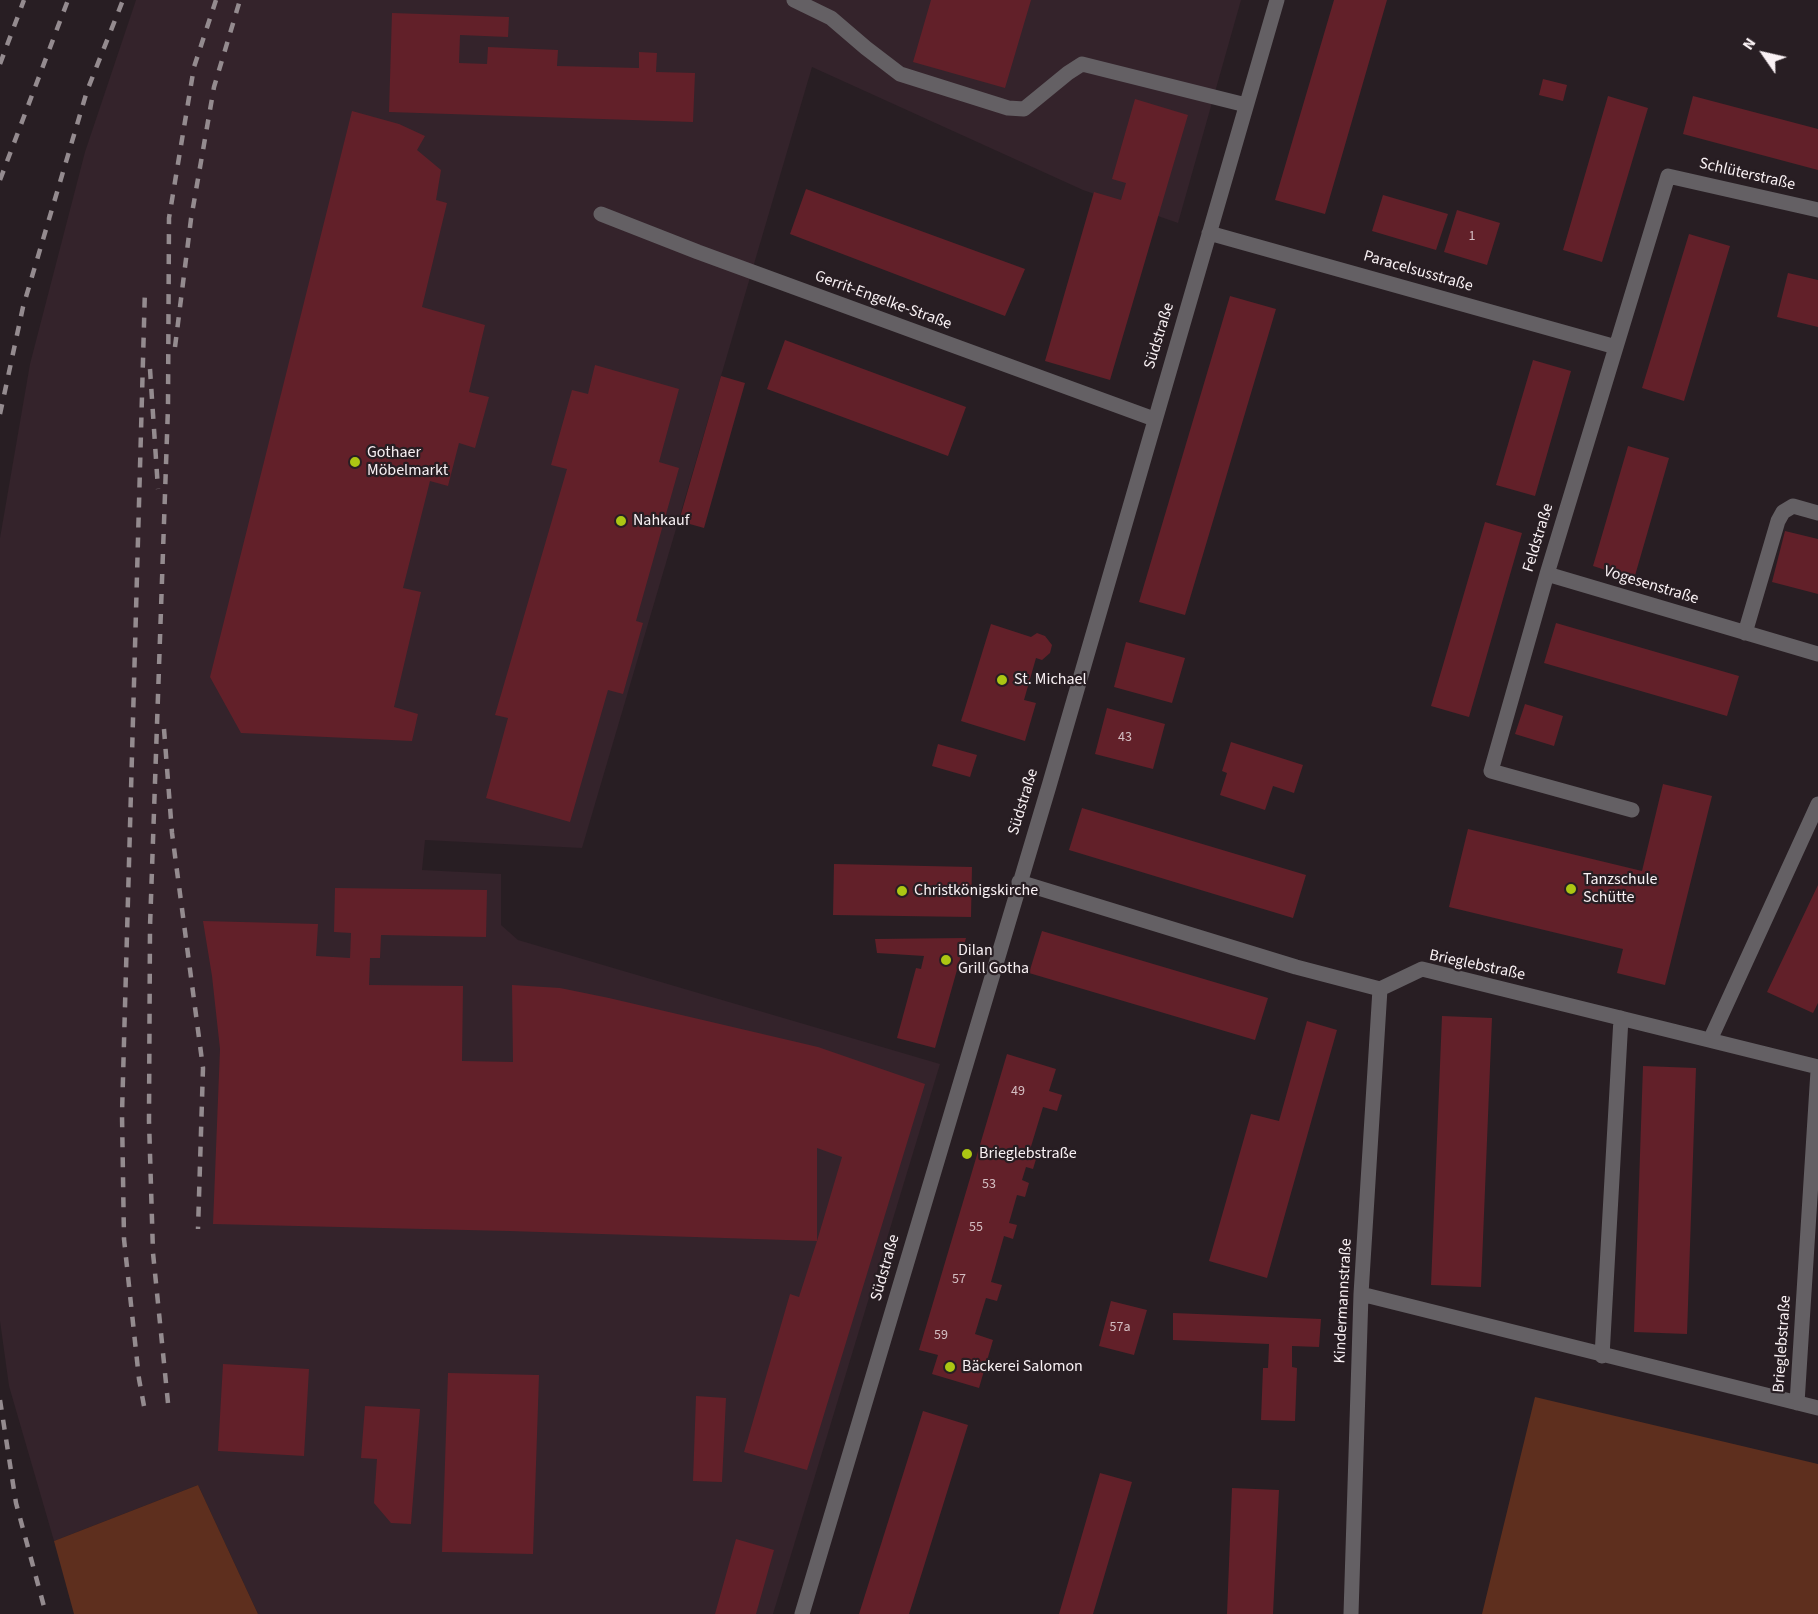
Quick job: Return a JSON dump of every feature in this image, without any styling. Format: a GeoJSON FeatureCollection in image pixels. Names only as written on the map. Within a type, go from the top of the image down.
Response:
{"type":"FeatureCollection","features":[{"type":"Feature","properties":{"kind":"street"},"geometry":{"type":"LineString","coordinates":[[794,0],[831,18],[900,74],[1008,108],[1024,109],[1082,64],[1246,105]]}},
{"type":"Feature","properties":{"kind":"street","name":"Südstraße"},"geometry":{"type":"LineString","coordinates":[[802,1614],[1048,786],[1277,0]]}},
{"type":"Feature","properties":{"kind":"street","name":"Schlüterstraße"},"geometry":{"type":"LineString","coordinates":[[1668,176],[1818,210]]}},
{"type":"Feature","properties":{"kind":"street","name":"Feldstraße"},"geometry":{"type":"LineString","coordinates":[[1632,810],[1491,771],[1547,574],[1668,176]]}},
{"type":"Feature","properties":{"kind":"street","name":"Gerrit-Engelke-Straße"},"geometry":{"type":"LineString","coordinates":[[601,214],[718,260],[1154,419]]}},
{"type":"Feature","properties":{"kind":"street","name":"Paracelsusstraße"},"geometry":{"type":"LineString","coordinates":[[1209,233],[1616,346]]}},
{"type":"Feature","properties":{"kind":"street"},"geometry":{"type":"LineString","coordinates":[[1745,633],[1778,521],[1783,512],[1793,506],[1818,513]]}},
{"type":"Feature","properties":{"kind":"street","name":"Vogesenstraße"},"geometry":{"type":"LineString","coordinates":[[1547,574],[1818,654]]}},
{"type":"Feature","properties":{"kind":"street"},"geometry":{"type":"LineString","coordinates":[[1710,1040],[1818,804]]}},
{"type":"Feature","properties":{"kind":"street"},"geometry":{"type":"LineString","coordinates":[[1019,882],[1296,967],[1380,989]]}},
{"type":"Feature","properties":{"kind":"street","name":"Brieglebstraße"},"geometry":{"type":"LineString","coordinates":[[1380,989],[1422,969],[1818,1069],[1797,1403]]}},
{"type":"Feature","properties":{"kind":"street","name":"Kindermannstraße"},"geometry":{"type":"LineString","coordinates":[[1351,1614],[1361,1294],[1380,989]]}},
{"type":"Feature","properties":{"kind":"street"},"geometry":{"type":"LineString","coordinates":[[1602,1356],[1621,1018]]}},
{"type":"Feature","properties":{"kind":"street","name":"Brieglebstraße"},"geometry":{"type":"LineString","coordinates":[[1361,1294],[1602,1356],[1818,1408]]}},
{"type":"Feature","properties":{"kind":"shaded area"},"geometry":{"type":"Polygon","coordinates":[[[136,0],[1241,0],[1178,223],[1083,190],[812,67],[582,848],[425,840],[422,870],[501,874],[501,925],[518,940],[940,1064],[773,1614],[258,1614],[198,1485],[54,1541],[9,1386],[0,1321],[0,538],[30,364],[85,152],[136,0]]]}},
{"type":"Feature","properties":{"kind":"shaded area"},"geometry":{"type":"Polygon","coordinates":[[[1535,1397],[1818,1464],[1818,1614],[1482,1614],[1535,1397]]]}},
{"type":"Feature","properties":{"kind":"shaded area"},"geometry":{"type":"Polygon","coordinates":[[[198,1485],[258,1614],[74,1614],[54,1541],[198,1485]]]}},
{"type":"Feature","properties":{"kind":"building"},"geometry":{"type":"Polygon","coordinates":[[[931,0],[1031,0],[1005,88],[913,62],[931,0]]]}},
{"type":"Feature","properties":{"kind":"building"},"geometry":{"type":"Polygon","coordinates":[[[1334,0],[1387,0],[1325,214],[1275,200],[1334,0]]]}},
{"type":"Feature","properties":{"kind":"building"},"geometry":{"type":"Polygon","coordinates":[[[392,13],[509,17],[508,37],[460,35],[459,63],[487,64],[488,47],[558,50],[557,66],[639,68],[639,52],[657,53],[656,72],[695,73],[693,122],[389,112],[392,13]]]}},
{"type":"Feature","properties":{"kind":"building"},"geometry":{"type":"Polygon","coordinates":[[[1543,79],[1567,85],[1563,101],[1539,95],[1543,79]]]}},
{"type":"Feature","properties":{"kind":"building"},"geometry":{"type":"Polygon","coordinates":[[[1608,96],[1648,108],[1602,262],[1563,250],[1608,96]]]}},
{"type":"Feature","properties":{"kind":"building"},"geometry":{"type":"Polygon","coordinates":[[[1693,96],[1818,129],[1818,170],[1683,134],[1693,96]]]}},
{"type":"Feature","properties":{"kind":"building"},"geometry":{"type":"Polygon","coordinates":[[[1135,99],[1188,115],[1110,380],[1045,361],[1094,192],[1121,200],[1126,183],[1112,179],[1135,99]]]}},
{"type":"Feature","properties":{"kind":"building"},"geometry":{"type":"Polygon","coordinates":[[[352,111],[399,124],[425,136],[417,150],[441,170],[436,200],[447,203],[422,307],[485,325],[469,392],[489,397],[475,448],[459,443],[448,486],[430,481],[403,588],[421,592],[394,707],[418,714],[412,741],[241,733],[210,677],[352,111]]]}},
{"type":"Feature","properties":{"kind":"building"},"geometry":{"type":"Polygon","coordinates":[[[806,189],[1025,269],[1005,316],[790,234],[806,189]]]}},
{"type":"Feature","properties":{"kind":"building"},"geometry":{"type":"Polygon","coordinates":[[[1383,195],[1448,214],[1436,250],[1372,231],[1383,195]]]}},
{"type":"Feature","properties":{"kind":"building"},"geometry":{"type":"Polygon","coordinates":[[[1457,210],[1500,223],[1487,265],[1444,252],[1457,210]]]}},
{"type":"Feature","properties":{"kind":"building"},"geometry":{"type":"Polygon","coordinates":[[[1689,234],[1730,246],[1684,401],[1642,388],[1689,234]]]}},
{"type":"Feature","properties":{"kind":"building"},"geometry":{"type":"Polygon","coordinates":[[[1788,273],[1818,280],[1818,327],[1777,317],[1788,273]]]}},
{"type":"Feature","properties":{"kind":"building"},"geometry":{"type":"Polygon","coordinates":[[[1230,296],[1276,309],[1185,615],[1139,602],[1230,296]]]}},
{"type":"Feature","properties":{"kind":"building"},"geometry":{"type":"Polygon","coordinates":[[[785,340],[966,407],[948,456],[767,389],[785,340]]]}},
{"type":"Feature","properties":{"kind":"building"},"geometry":{"type":"Polygon","coordinates":[[[1533,360],[1571,371],[1535,496],[1496,485],[1533,360]]]}},
{"type":"Feature","properties":{"kind":"building"},"geometry":{"type":"Polygon","coordinates":[[[595,365],[679,389],[659,462],[679,468],[636,621],[643,623],[623,694],[608,690],[570,822],[486,798],[508,718],[495,715],[567,469],[551,465],[572,390],[588,394],[595,365]]]}},
{"type":"Feature","properties":{"kind":"building"},"geometry":{"type":"Polygon","coordinates":[[[721,376],[745,383],[704,528],[679,521],[721,376]]]}},
{"type":"Feature","properties":{"kind":"building"},"geometry":{"type":"Polygon","coordinates":[[[1628,446],[1669,458],[1634,579],[1593,566],[1628,446]]]}},
{"type":"Feature","properties":{"kind":"building"},"geometry":{"type":"Polygon","coordinates":[[[1485,522],[1522,533],[1469,717],[1431,706],[1485,522]]]}},
{"type":"Feature","properties":{"kind":"building"},"geometry":{"type":"Polygon","coordinates":[[[1785,531],[1818,539],[1818,594],[1772,582],[1785,531]]]}},
{"type":"Feature","properties":{"kind":"building"},"geometry":{"type":"Polygon","coordinates":[[[1556,623],[1739,676],[1727,716],[1544,663],[1556,623]]]}},
{"type":"Feature","properties":{"kind":"building","name":"St. Michael"},"geometry":{"type":"Polygon","coordinates":[[[991,624],[1031,637],[1037,633],[1045,636],[1052,645],[1050,653],[1042,660],[1036,658],[1024,700],[1036,703],[1025,741],[961,721],[991,624]]]}},
{"type":"Feature","properties":{"kind":"building"},"geometry":{"type":"Polygon","coordinates":[[[1126,642],[1185,658],[1172,703],[1114,687],[1126,642]]]}},
{"type":"Feature","properties":{"kind":"building"},"geometry":{"type":"Polygon","coordinates":[[[1525,704],[1563,716],[1554,746],[1515,734],[1525,704]]]}},
{"type":"Feature","properties":{"kind":"building"},"geometry":{"type":"Polygon","coordinates":[[[1107,708],[1165,724],[1153,769],[1095,754],[1107,708]]]}},
{"type":"Feature","properties":{"kind":"building"},"geometry":{"type":"Polygon","coordinates":[[[1231,742],[1303,765],[1294,793],[1273,786],[1265,810],[1220,795],[1227,773],[1222,771],[1231,742]]]}},
{"type":"Feature","properties":{"kind":"building"},"geometry":{"type":"Polygon","coordinates":[[[938,744],[977,755],[970,777],[932,766],[938,744]]]}},
{"type":"Feature","properties":{"kind":"building","name":"Tanzschule Schütte"},"geometry":{"type":"Polygon","coordinates":[[[1663,784],[1712,796],[1665,985],[1617,973],[1623,949],[1449,907],[1468,829],[1642,871],[1663,784]]]}},
{"type":"Feature","properties":{"kind":"building"},"geometry":{"type":"Polygon","coordinates":[[[1082,808],[1306,875],[1293,918],[1069,850],[1082,808]]]}},
{"type":"Feature","properties":{"kind":"building","name":"Christkönigskirche"},"geometry":{"type":"Polygon","coordinates":[[[834,864],[972,867],[971,917],[833,915],[834,864]]]}},
{"type":"Feature","properties":{"kind":"building"},"geometry":{"type":"Polygon","coordinates":[[[1818,885],[1818,1003],[1813,1013],[1767,992],[1818,885]]]}},
{"type":"Feature","properties":{"kind":"building"},"geometry":{"type":"Polygon","coordinates":[[[335,888],[487,890],[486,937],[381,935],[380,958],[370,958],[369,985],[463,986],[462,1061],[513,1062],[512,985],[560,988],[818,1047],[925,1084],[807,1470],[744,1452],[790,1294],[799,1297],[817,1241],[213,1224],[220,1049],[203,921],[318,924],[316,956],[350,958],[351,933],[334,932],[335,888]],[[817,1148],[817,1241],[842,1157],[817,1148]]]}},
{"type":"Feature","properties":{"kind":"building"},"geometry":{"type":"Polygon","coordinates":[[[1042,931],[1268,998],[1255,1040],[1029,973],[1042,931]]]}},
{"type":"Feature","properties":{"kind":"building"},"geometry":{"type":"Polygon","coordinates":[[[966,938],[935,1048],[897,1038],[916,968],[921,969],[924,956],[877,953],[875,939],[966,938]]]}},
{"type":"Feature","properties":{"kind":"building"},"geometry":{"type":"Polygon","coordinates":[[[1442,1016],[1492,1018],[1481,1287],[1431,1285],[1442,1016]]]}},
{"type":"Feature","properties":{"kind":"building"},"geometry":{"type":"Polygon","coordinates":[[[1307,1021],[1337,1030],[1267,1278],[1209,1261],[1251,1114],[1279,1121],[1307,1021]]]}},
{"type":"Feature","properties":{"kind":"building"},"geometry":{"type":"Polygon","coordinates":[[[1007,1054],[1056,1069],[1049,1091],[1062,1095],[1057,1111],[1043,1107],[1029,1153],[1037,1156],[1033,1169],[1026,1167],[1022,1180],[1029,1183],[1025,1197],[1017,1195],[1009,1223],[1017,1225],[1013,1239],[1004,1236],[991,1282],[1002,1285],[997,1301],[986,1298],[975,1334],[993,1340],[979,1388],[932,1374],[938,1355],[919,1350],[1007,1054]]]}},
{"type":"Feature","properties":{"kind":"building"},"geometry":{"type":"Polygon","coordinates":[[[1643,1066],[1696,1068],[1687,1334],[1634,1332],[1643,1066]]]}},
{"type":"Feature","properties":{"kind":"building"},"geometry":{"type":"Polygon","coordinates":[[[1111,1301],[1147,1310],[1134,1355],[1099,1346],[1111,1301]]]}},
{"type":"Feature","properties":{"kind":"building"},"geometry":{"type":"Polygon","coordinates":[[[1173,1313],[1321,1319],[1319,1347],[1292,1346],[1292,1367],[1297,1368],[1295,1421],[1261,1420],[1263,1368],[1268,1368],[1269,1344],[1173,1340],[1173,1313]]]}},
{"type":"Feature","properties":{"kind":"building"},"geometry":{"type":"Polygon","coordinates":[[[223,1364],[309,1369],[304,1456],[218,1451],[223,1364]]]}},
{"type":"Feature","properties":{"kind":"building"},"geometry":{"type":"Polygon","coordinates":[[[448,1373],[539,1375],[533,1554],[442,1552],[448,1373]]]}},
{"type":"Feature","properties":{"kind":"building"},"geometry":{"type":"Polygon","coordinates":[[[696,1396],[726,1398],[722,1482],[693,1481],[696,1396]]]}},
{"type":"Feature","properties":{"kind":"building"},"geometry":{"type":"Polygon","coordinates":[[[365,1406],[420,1409],[411,1524],[391,1523],[374,1503],[377,1459],[361,1458],[365,1406]]]}},
{"type":"Feature","properties":{"kind":"building"},"geometry":{"type":"Polygon","coordinates":[[[923,1411],[968,1425],[909,1614],[859,1614],[923,1411]]]}},
{"type":"Feature","properties":{"kind":"building"},"geometry":{"type":"Polygon","coordinates":[[[1100,1473],[1132,1482],[1093,1614],[1059,1614],[1100,1473]]]}},
{"type":"Feature","properties":{"kind":"building"},"geometry":{"type":"Polygon","coordinates":[[[1232,1488],[1279,1490],[1273,1614],[1227,1614],[1232,1488]]]}},
{"type":"Feature","properties":{"kind":"building"},"geometry":{"type":"Polygon","coordinates":[[[736,1539],[774,1550],[756,1614],[715,1614],[736,1539]]]}},
{"type":"Feature","properties":{"kind":"railway"},"geometry":{"type":"LineString","coordinates":[[0,64],[24,0]]}},
{"type":"Feature","properties":{"kind":"railway"},"geometry":{"type":"LineString","coordinates":[[0,180],[68,0]]}},
{"type":"Feature","properties":{"kind":"railway"},"geometry":{"type":"LineString","coordinates":[[0,414],[23,307],[87,91],[123,0]]}},
{"type":"Feature","properties":{"kind":"railway"},"geometry":{"type":"LineString","coordinates":[[168,1403],[153,1253],[149,1121],[150,927],[168,407],[169,218],[194,67],[216,0]]}},
{"type":"Feature","properties":{"kind":"railway"},"geometry":{"type":"LineString","coordinates":[[175,347],[191,219],[214,87],[240,0]]}},
{"type":"Feature","properties":{"kind":"railway"},"geometry":{"type":"LineString","coordinates":[[144,1406],[124,1239],[122,1114],[145,288]]}},
{"type":"Feature","properties":{"kind":"railway"},"geometry":{"type":"LineString","coordinates":[[150,369],[158,489]]}},
{"type":"Feature","properties":{"kind":"railway"},"geometry":{"type":"LineString","coordinates":[[164,729],[172,833],[203,1068],[198,1229]]}},
{"type":"Feature","properties":{"kind":"railway"},"geometry":{"type":"LineString","coordinates":[[0,1400],[16,1503],[46,1614]]}},
{"type":"Feature","properties":{"kind":"place","name":"Gothaer Möbelmarkt"},"geometry":{"type":"Point","coordinates":[355,462]}},
{"type":"Feature","properties":{"kind":"place","name":"Nahkauf"},"geometry":{"type":"Point","coordinates":[621,521]}},
{"type":"Feature","properties":{"kind":"place","name":"St. Michael"},"geometry":{"type":"Point","coordinates":[1002,680]}},
{"type":"Feature","properties":{"kind":"place","name":"Tanzschule Schütte"},"geometry":{"type":"Point","coordinates":[1571,889]}},
{"type":"Feature","properties":{"kind":"place","name":"Christkönigskirche"},"geometry":{"type":"Point","coordinates":[902,891]}},
{"type":"Feature","properties":{"kind":"place","name":"Dilan Grill Gotha"},"geometry":{"type":"Point","coordinates":[946,960]}},
{"type":"Feature","properties":{"kind":"place","name":"Brieglebstraße"},"geometry":{"type":"Point","coordinates":[967,1154]}},
{"type":"Feature","properties":{"kind":"place","name":"Bäckerei Salomon"},"geometry":{"type":"Point","coordinates":[950,1367]}}]}
